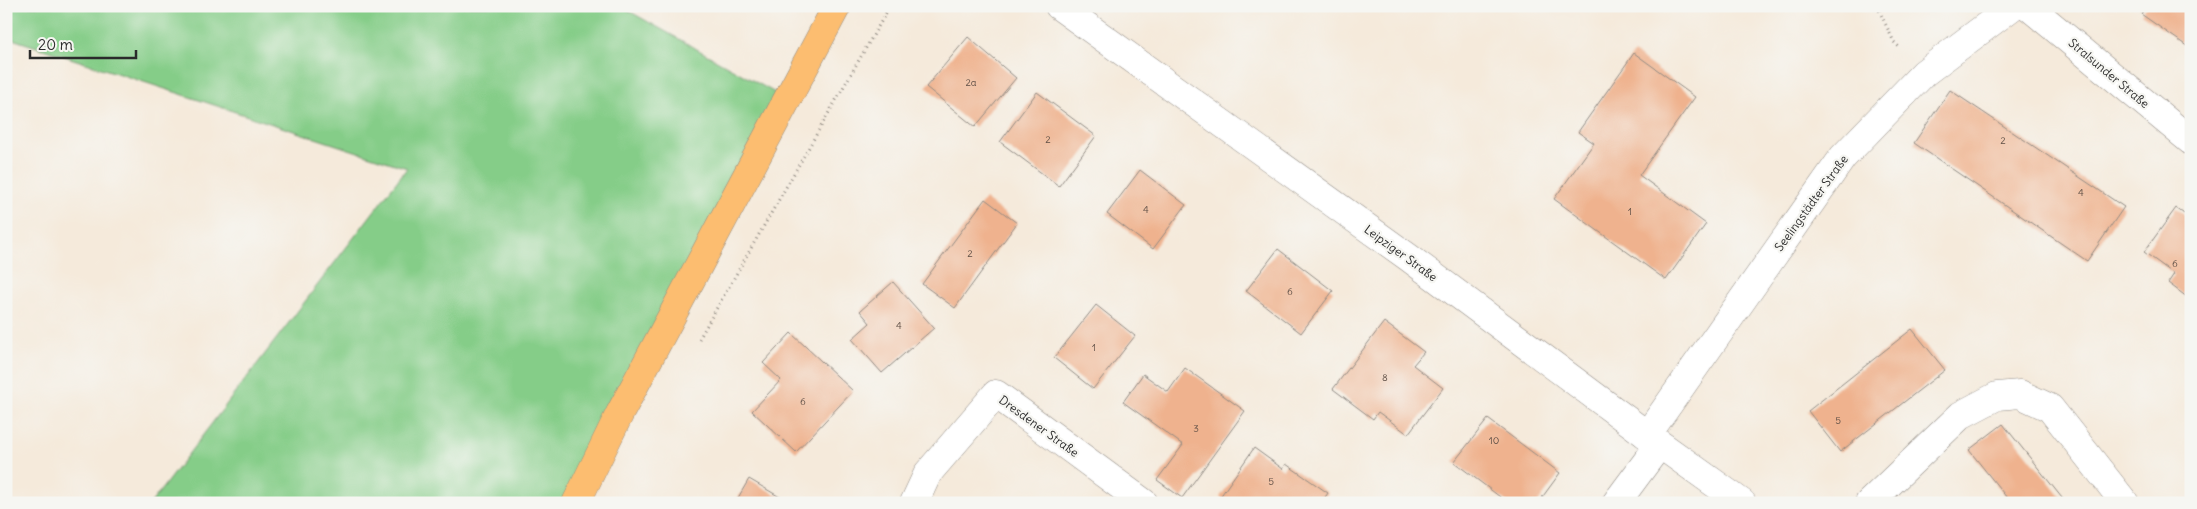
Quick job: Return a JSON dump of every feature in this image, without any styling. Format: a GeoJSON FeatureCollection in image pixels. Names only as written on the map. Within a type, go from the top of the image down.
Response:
{"type":"FeatureCollection","features":[{"type":"Feature","properties":{"kind":"main road"},"geometry":{"type":"LineString","coordinates":[[576,503],[620,413],[837,6]]}},
{"type":"Feature","properties":{"kind":"street","name":"Leipziger Straße"},"geometry":{"type":"LineString","coordinates":[[1059,6],[1408,257],[1653,440],[1742,503]]}},
{"type":"Feature","properties":{"kind":"street","name":"Seelingstädter Straße"},"geometry":{"type":"LineString","coordinates":[[1616,503],[1653,440],[1843,157],[1924,73],[2013,6]]}},
{"type":"Feature","properties":{"kind":"street","name":"Stralsunder Straße"},"geometry":{"type":"LineString","coordinates":[[2028,6],[2191,141]]}},
{"type":"Feature","properties":{"kind":"street","name":"Dresdener Straße"},"geometry":{"type":"LineString","coordinates":[[914,503],[928,473],[996,394],[1144,503]]}},
{"type":"Feature","properties":{"kind":"street"},"geometry":{"type":"LineString","coordinates":[[1869,503],[1961,415],[1997,396],[2020,394],[2050,408],[2126,503]]}},
{"type":"Feature","properties":{"kind":"path"},"geometry":{"type":"LineString","coordinates":[[699,340],[890,6]]}},
{"type":"Feature","properties":{"kind":"path"},"geometry":{"type":"LineString","coordinates":[[1877,6],[1894,42],[1924,73]]}},
{"type":"Feature","properties":{"kind":"green space"},"geometry":{"type":"Polygon","coordinates":[[[6,6],[620,6],[786,99],[580,503],[151,503],[407,168],[6,37],[6,6]]]}},
{"type":"Feature","properties":{"kind":"building"},"geometry":{"type":"Polygon","coordinates":[[[2147,6],[2191,6],[2191,49],[2141,14],[2147,6]]]}},
{"type":"Feature","properties":{"kind":"building"},"geometry":{"type":"Polygon","coordinates":[[[968,37],[1016,78],[975,127],[926,87],[968,37]]]}},
{"type":"Feature","properties":{"kind":"building"},"geometry":{"type":"Polygon","coordinates":[[[1634,53],[1695,97],[1639,175],[1706,224],[1666,280],[1554,199],[1594,143],[1578,132],[1634,53]]]}},
{"type":"Feature","properties":{"kind":"building"},"geometry":{"type":"Polygon","coordinates":[[[1950,90],[2124,207],[2087,261],[1914,143],[1950,90]]]}},
{"type":"Feature","properties":{"kind":"building"},"geometry":{"type":"Polygon","coordinates":[[[1037,92],[1096,136],[1059,186],[1000,142],[1037,92]]]}},
{"type":"Feature","properties":{"kind":"building"},"geometry":{"type":"Polygon","coordinates":[[[1140,170],[1186,205],[1153,249],[1107,214],[1140,170]]]}},
{"type":"Feature","properties":{"kind":"building"},"geometry":{"type":"Polygon","coordinates":[[[985,199],[1017,223],[955,308],[922,284],[985,199]]]}},
{"type":"Feature","properties":{"kind":"building"},"geometry":{"type":"Polygon","coordinates":[[[2176,208],[2191,219],[2191,300],[2168,283],[2174,274],[2144,252],[2176,208]]]}},
{"type":"Feature","properties":{"kind":"building"},"geometry":{"type":"Polygon","coordinates":[[[1278,249],[1333,291],[1301,333],[1246,291],[1278,249]]]}},
{"type":"Feature","properties":{"kind":"building"},"geometry":{"type":"Polygon","coordinates":[[[893,282],[934,328],[882,373],[852,339],[870,323],[860,311],[893,282]]]}},
{"type":"Feature","properties":{"kind":"building"},"geometry":{"type":"Polygon","coordinates":[[[1096,305],[1135,336],[1093,389],[1054,358],[1096,305]]]}},
{"type":"Feature","properties":{"kind":"building"},"geometry":{"type":"Polygon","coordinates":[[[1384,322],[1424,352],[1413,365],[1443,388],[1408,434],[1378,412],[1373,419],[1333,389],[1384,322]]]}},
{"type":"Feature","properties":{"kind":"building"},"geometry":{"type":"Polygon","coordinates":[[[1912,329],[1945,370],[1840,452],[1808,411],[1912,329]]]}},
{"type":"Feature","properties":{"kind":"building"},"geometry":{"type":"Polygon","coordinates":[[[791,333],[853,391],[796,452],[752,411],[781,380],[763,363],[791,333]]]}},
{"type":"Feature","properties":{"kind":"building"},"geometry":{"type":"Polygon","coordinates":[[[1185,368],[1245,411],[1182,498],[1157,480],[1183,445],[1123,402],[1143,374],[1168,392],[1185,368]]]}},
{"type":"Feature","properties":{"kind":"building"},"geometry":{"type":"Polygon","coordinates":[[[1488,419],[1560,473],[1538,503],[1508,503],[1454,462],[1488,419]]]}},
{"type":"Feature","properties":{"kind":"building"},"geometry":{"type":"Polygon","coordinates":[[[2003,424],[2066,503],[2011,503],[1969,450],[2003,424]]]}},
{"type":"Feature","properties":{"kind":"building"},"geometry":{"type":"Polygon","coordinates":[[[1254,448],[1283,469],[1286,464],[1328,493],[1321,503],[1228,503],[1220,497],[1254,448]]]}},
{"type":"Feature","properties":{"kind":"building"},"geometry":{"type":"Polygon","coordinates":[[[749,479],[790,503],[735,503],[749,479]]]}}]}
